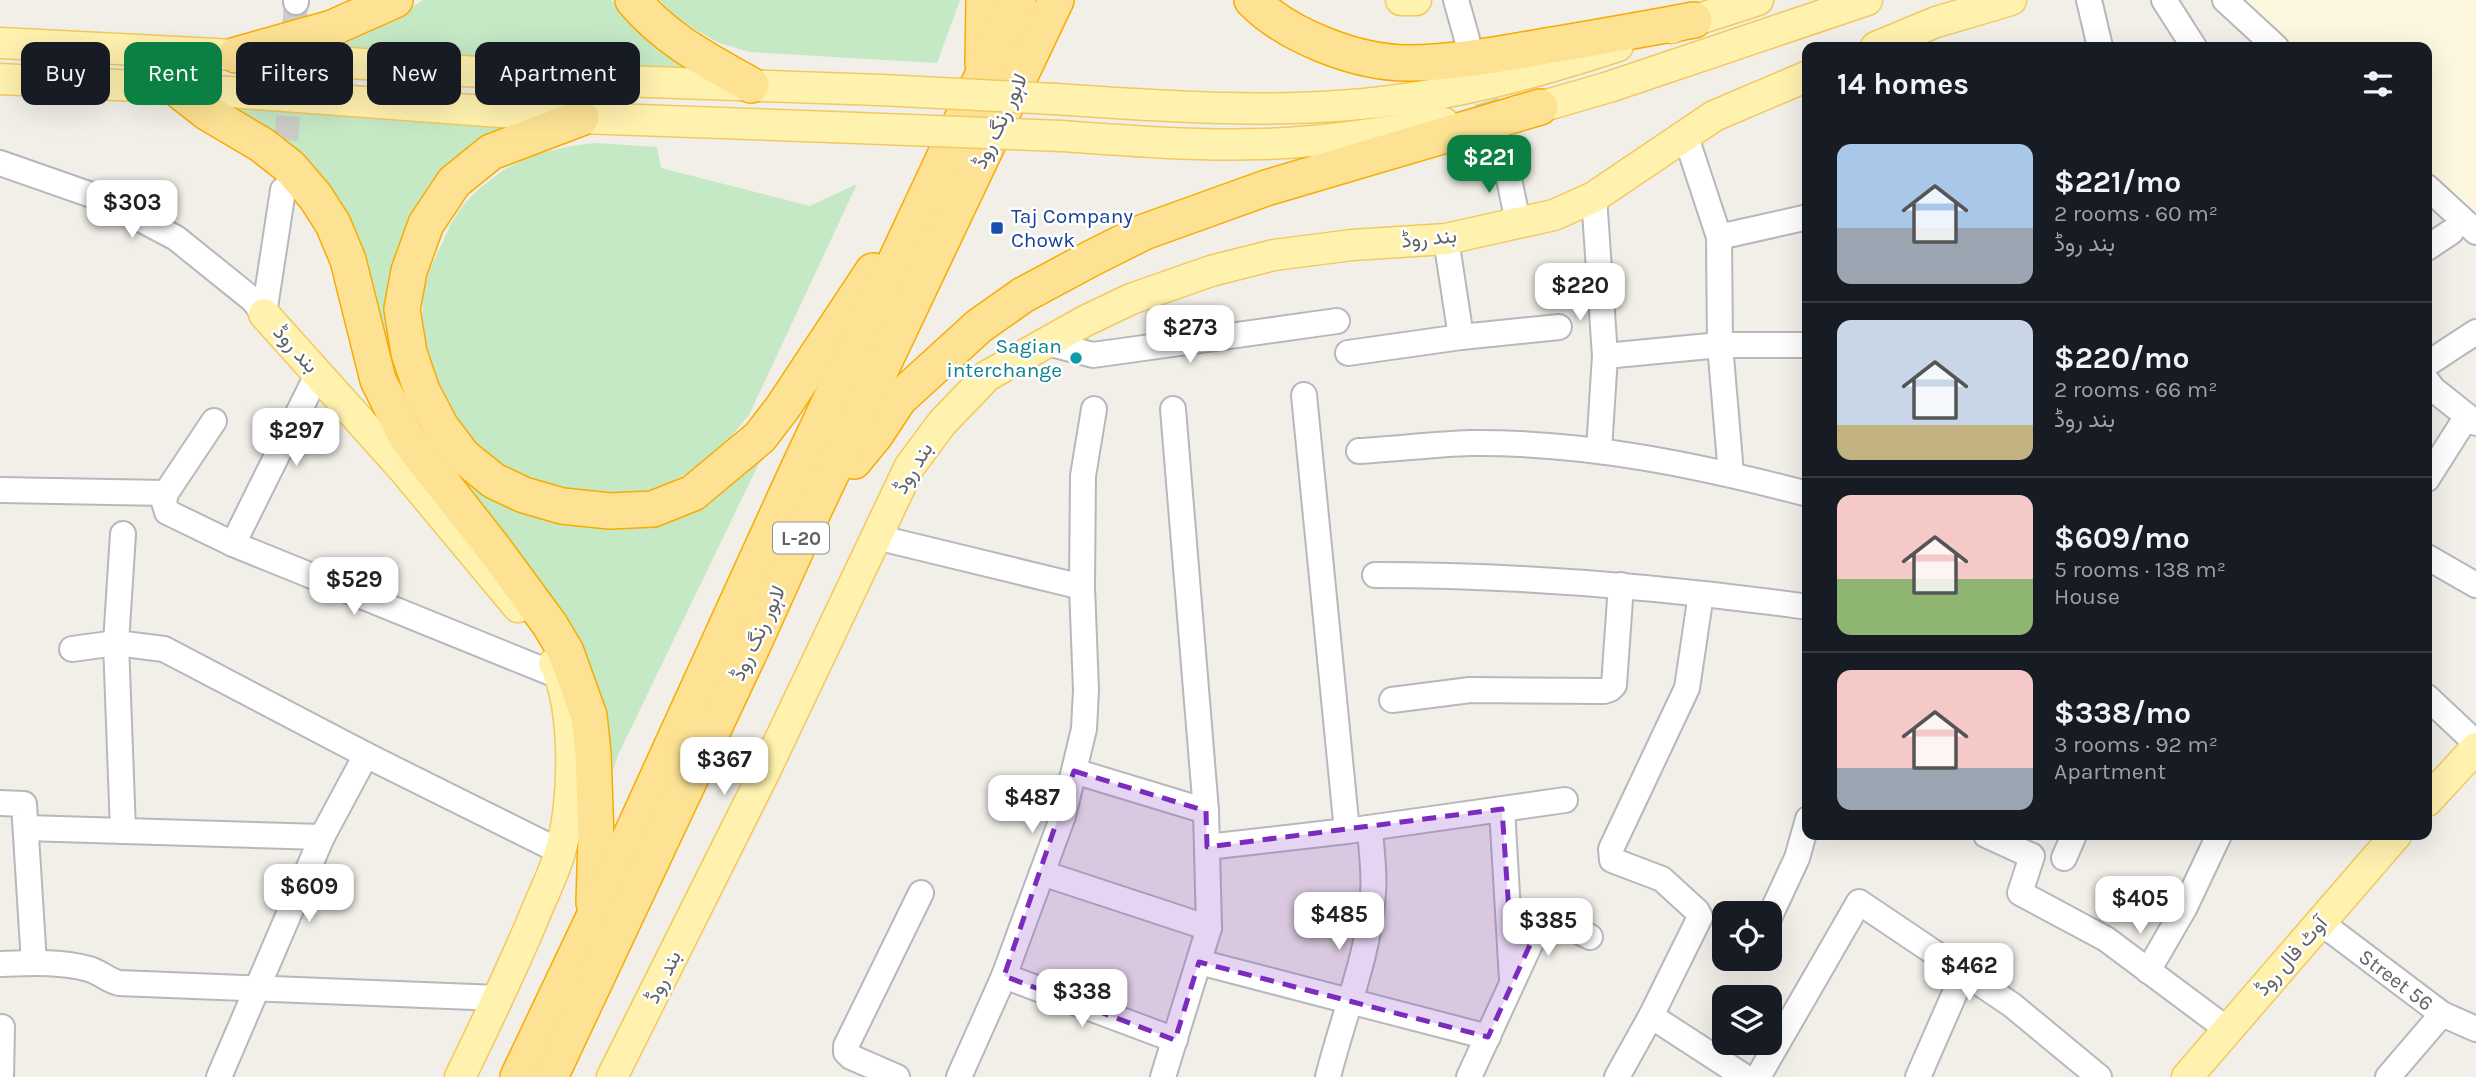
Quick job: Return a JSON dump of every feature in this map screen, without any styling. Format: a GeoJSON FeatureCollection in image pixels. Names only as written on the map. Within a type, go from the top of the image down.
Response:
{"type":"FeatureCollection","features":[{"type":"Feature","properties":{"kind":"highway"},"geometry":{"type":"LineString","coordinates":[[282,42],[332,28],[395,0]]}},
{"type":"Feature","properties":{"kind":"highway"},"geometry":{"type":"LineString","coordinates":[[633,0],[650,20],[674,40],[751,85]]}},
{"type":"Feature","properties":{"kind":"highway"},"geometry":{"type":"LineString","coordinates":[[983,75],[984,0]]}},
{"type":"Feature","properties":{"kind":"highway","name":"لاہور رنگ روڈ"},"geometry":{"type":"LineString","coordinates":[[518,1077],[1018,0]]}},
{"type":"Feature","properties":{"kind":"highway","name":"لاہور رنگ روڈ"},"geometry":{"type":"LineString","coordinates":[[550,1077],[814,510],[1056,0]]}},
{"type":"Feature","properties":{"kind":"highway"},"geometry":{"type":"LineString","coordinates":[[1252,0],[1265,13],[1310,38],[1359,57],[1405,63],[1448,61],[1514,52],[1694,20]]}},
{"type":"Feature","properties":{"kind":"highway"},"geometry":{"type":"LineString","coordinates":[[198,105],[290,167],[333,224],[348,260],[378,380],[407,438],[495,550],[550,625],[566,652],[589,716],[593,753],[596,838],[594,917]]}},
{"type":"Feature","properties":{"kind":"highway"},"geometry":{"type":"LineString","coordinates":[[814,510],[876,434],[899,398],[979,326],[1023,295],[1143,232],[1188,215],[1266,188],[1540,107]]}},
{"type":"Feature","properties":{"kind":"highway"},"geometry":{"type":"LineString","coordinates":[[581,118],[491,152],[454,182],[426,224],[408,271],[402,309],[408,353],[422,391],[441,427],[463,457],[494,481],[524,495],[562,506],[610,511],[653,509],[692,493],[735,460],[760,437],[783,407],[867,279],[931,190]]}},
{"type":"Feature","properties":{"kind":"main road"},"geometry":{"type":"LineString","coordinates":[[1401,0],[1416,0]]}},
{"type":"Feature","properties":{"kind":"main road"},"geometry":{"type":"LineString","coordinates":[[353,63],[593,80],[881,90],[1207,108],[1289,107],[1409,99],[1468,89],[1552,66],[1758,0]]}},
{"type":"Feature","properties":{"kind":"main road"},"geometry":{"type":"LineString","coordinates":[[222,91],[581,118],[1062,136],[1173,144],[1264,144],[1373,134],[1540,107],[1609,87],[1867,0]]}},
{"type":"Feature","properties":{"kind":"main road"},"geometry":{"type":"LineString","coordinates":[[1888,42],[1936,22],[2011,0]]}},
{"type":"Feature","properties":{"kind":"main road"},"geometry":{"type":"LineString","coordinates":[[0,43],[236,55]]}},
{"type":"Feature","properties":{"kind":"main road"},"geometry":{"type":"LineString","coordinates":[[0,79],[124,85]]}},
{"type":"Feature","properties":{"kind":"main road","name":"بند روڈ"},"geometry":{"type":"LineString","coordinates":[[612,1077],[766,769],[910,466],[942,423],[987,376],[1131,299],[1236,265],[1274,255],[1339,246],[1446,239],[1554,215],[1594,197],[1714,116],[1802,79]]}},
{"type":"Feature","properties":{"kind":"main road","name":"بند روڈ"},"geometry":{"type":"LineString","coordinates":[[264,314],[404,470],[534,625],[561,677],[569,720],[570,764],[568,809],[561,852],[499,998],[460,1077]]}},
{"type":"Feature","properties":{"kind":"main road"},"geometry":{"type":"LineString","coordinates":[[2432,795],[2476,745]]}},
{"type":"Feature","properties":{"kind":"main road","name":"آوٹ فال روڈ"},"geometry":{"type":"LineString","coordinates":[[2187,1077],[2320,922],[2384,840]]}},
{"type":"Feature","properties":{"kind":"street"},"geometry":{"type":"LineString","coordinates":[[1456,0],[1467,39]]}},
{"type":"Feature","properties":{"kind":"street"},"geometry":{"type":"LineString","coordinates":[[2089,0],[2099,42]]}},
{"type":"Feature","properties":{"kind":"street"},"geometry":{"type":"LineString","coordinates":[[2164,0],[2191,42]]}},
{"type":"Feature","properties":{"kind":"street"},"geometry":{"type":"LineString","coordinates":[[2225,0],[2271,42]]}},
{"type":"Feature","properties":{"kind":"street"},"geometry":{"type":"LineString","coordinates":[[1685,134],[1719,237],[1720,345],[1731,474]]}},
{"type":"Feature","properties":{"kind":"street"},"geometry":{"type":"LineString","coordinates":[[1505,160],[1518,222]]}},
{"type":"Feature","properties":{"kind":"street"},"geometry":{"type":"LineString","coordinates":[[0,163],[100,198],[176,238],[253,300],[264,314]]}},
{"type":"Feature","properties":{"kind":"street","name":"بند روڈ"},"geometry":{"type":"LineString","coordinates":[[264,314],[283,190]]}},
{"type":"Feature","properties":{"kind":"street"},"geometry":{"type":"LineString","coordinates":[[2432,192],[2476,232]]}},
{"type":"Feature","properties":{"kind":"street"},"geometry":{"type":"LineString","coordinates":[[1594,197],[1605,356],[1600,450]]}},
{"type":"Feature","properties":{"kind":"street"},"geometry":{"type":"LineString","coordinates":[[1719,237],[1802,218]]}},
{"type":"Feature","properties":{"kind":"street"},"geometry":{"type":"LineString","coordinates":[[2432,245],[2451,232]]}},
{"type":"Feature","properties":{"kind":"street"},"geometry":{"type":"LineString","coordinates":[[1446,239],[1461,337]]}},
{"type":"Feature","properties":{"kind":"street"},"geometry":{"type":"LineString","coordinates":[[1047,343],[1093,355],[1337,321]]}},
{"type":"Feature","properties":{"kind":"street"},"geometry":{"type":"LineString","coordinates":[[1348,353],[1559,327]]}},
{"type":"Feature","properties":{"kind":"street"},"geometry":{"type":"LineString","coordinates":[[2432,360],[2476,332]]}},
{"type":"Feature","properties":{"kind":"street"},"geometry":{"type":"LineString","coordinates":[[1605,356],[1720,345],[1802,345]]}},
{"type":"Feature","properties":{"kind":"street"},"geometry":{"type":"LineString","coordinates":[[233,544],[318,373]]}},
{"type":"Feature","properties":{"kind":"street"},"geometry":{"type":"LineString","coordinates":[[2432,388],[2472,419],[2432,472]]}},
{"type":"Feature","properties":{"kind":"street"},"geometry":{"type":"LineString","coordinates":[[1304,395],[1358,829],[1374,891],[1368,929],[1350,1002],[1328,1077]]}},
{"type":"Feature","properties":{"kind":"street"},"geometry":{"type":"LineString","coordinates":[[959,1077],[1004,976],[1063,816],[1084,729],[1086,690],[1082,587],[1083,476],[1094,409]]}},
{"type":"Feature","properties":{"kind":"street"},"geometry":{"type":"LineString","coordinates":[[1163,1077],[1209,928],[1206,811],[1173,409]]}},
{"type":"Feature","properties":{"kind":"street"},"geometry":{"type":"LineString","coordinates":[[214,421],[166,493],[164,502],[167,512],[233,544],[561,677]]}},
{"type":"Feature","properties":{"kind":"street"},"geometry":{"type":"LineString","coordinates":[[1359,451],[1469,443],[1600,450],[1731,474],[1802,492]]}},
{"type":"Feature","properties":{"kind":"street"},"geometry":{"type":"LineString","coordinates":[[0,490],[166,493]]}},
{"type":"Feature","properties":{"kind":"street"},"geometry":{"type":"LineString","coordinates":[[123,534],[116,643],[123,831]]}},
{"type":"Feature","properties":{"kind":"street"},"geometry":{"type":"LineString","coordinates":[[876,537],[1082,587]]}},
{"type":"Feature","properties":{"kind":"street"},"geometry":{"type":"LineString","coordinates":[[2432,559],[2476,585]]}},
{"type":"Feature","properties":{"kind":"street"},"geometry":{"type":"LineString","coordinates":[[1375,575],[1469,575],[1621,585],[1802,606]]}},
{"type":"Feature","properties":{"kind":"street"},"geometry":{"type":"LineString","coordinates":[[1392,700],[1470,690],[1610,689],[1614,685],[1621,585]]}},
{"type":"Feature","properties":{"kind":"street"},"geometry":{"type":"LineString","coordinates":[[1617,1077],[1700,917],[1662,878],[1612,860],[1611,849],[1687,688],[1701,594]]}},
{"type":"Feature","properties":{"kind":"street"},"geometry":{"type":"LineString","coordinates":[[72,649],[116,643],[164,649],[366,755],[561,852]]}},
{"type":"Feature","properties":{"kind":"street"},"geometry":{"type":"LineString","coordinates":[[2432,702],[2476,745]]}},
{"type":"Feature","properties":{"kind":"street"},"geometry":{"type":"LineString","coordinates":[[219,1077],[322,837],[366,755]]}},
{"type":"Feature","properties":{"kind":"street"},"geometry":{"type":"LineString","coordinates":[[1074,771],[1206,811]]}},
{"type":"Feature","properties":{"kind":"street"},"geometry":{"type":"LineString","coordinates":[[1207,847],[1565,800]]}},
{"type":"Feature","properties":{"kind":"street"},"geometry":{"type":"LineString","coordinates":[[0,803],[24,804],[34,963]]}},
{"type":"Feature","properties":{"kind":"street"},"geometry":{"type":"LineString","coordinates":[[1502,809],[1512,983]]}},
{"type":"Feature","properties":{"kind":"street"},"geometry":{"type":"LineString","coordinates":[[26,828],[322,837]]}},
{"type":"Feature","properties":{"kind":"street"},"geometry":{"type":"LineString","coordinates":[[1777,901],[1797,858],[1802,840]]}},
{"type":"Feature","properties":{"kind":"street"},"geometry":{"type":"LineString","coordinates":[[1997,840],[2032,856],[2020,892],[2106,939],[2228,1030]]}},
{"type":"Feature","properties":{"kind":"street"},"geometry":{"type":"LineString","coordinates":[[2064,858],[2072,840]]}},
{"type":"Feature","properties":{"kind":"street"},"geometry":{"type":"LineString","coordinates":[[2148,971],[2185,906],[2217,840]]}},
{"type":"Feature","properties":{"kind":"street"},"geometry":{"type":"LineString","coordinates":[[1042,873],[1209,928]]}},
{"type":"Feature","properties":{"kind":"street"},"geometry":{"type":"LineString","coordinates":[[897,1077],[851,1057],[846,1052],[846,1046],[921,893]]}},
{"type":"Feature","properties":{"kind":"street"},"geometry":{"type":"LineString","coordinates":[[1758,1077],[1859,902],[2012,1005],[2099,1077]]}},
{"type":"Feature","properties":{"kind":"street"},"geometry":{"type":"LineString","coordinates":[[1509,912],[1544,914],[1590,937]]}},
{"type":"Feature","properties":{"kind":"street"},"geometry":{"type":"LineString","coordinates":[[1469,1077],[1544,914]]}},
{"type":"Feature","properties":{"kind":"street","name":"Street 56"},"geometry":{"type":"LineString","coordinates":[[2320,922],[2442,1014],[2476,1029]]}},
{"type":"Feature","properties":{"kind":"street"},"geometry":{"type":"LineString","coordinates":[[1199,962],[1488,1037]]}},
{"type":"Feature","properties":{"kind":"street"},"geometry":{"type":"LineString","coordinates":[[0,964],[34,963],[86,968],[97,972],[108,981],[119,983],[499,998]]}},
{"type":"Feature","properties":{"kind":"street"},"geometry":{"type":"LineString","coordinates":[[1918,1077],[1964,972]]}},
{"type":"Feature","properties":{"kind":"street"},"geometry":{"type":"LineString","coordinates":[[1004,976],[1175,1040]]}},
{"type":"Feature","properties":{"kind":"street"},"geometry":{"type":"LineString","coordinates":[[2388,1077],[2442,1014]]}},
{"type":"Feature","properties":{"kind":"street"},"geometry":{"type":"LineString","coordinates":[[1651,1016],[1745,1077]]}},
{"type":"Feature","properties":{"kind":"street"},"geometry":{"type":"LineString","coordinates":[[1,1077],[2,1027]]}},
{"type":"Feature","properties":{"kind":"highlighted area"},"geometry":{"type":"Polygon","coordinates":[[[1074,771],[1206,811],[1207,847],[1502,809],[1509,912],[1544,914],[1488,1037],[1199,962],[1175,1040],[1004,976],[1074,771]]]}},
{"type":"Feature","properties":{"kind":"shaded area"},"geometry":{"type":"Polygon","coordinates":[[[2225,0],[2476,0],[2476,232],[2432,192],[2432,42],[2271,42],[2225,0]]]}},
{"type":"Feature","properties":{"kind":"green space"},"geometry":{"type":"Polygon","coordinates":[[[423,0],[611,0],[684,67],[640,67],[640,42],[475,42],[475,58],[461,57],[461,42],[367,42],[367,49],[353,48],[353,42],[328,42],[391,20],[423,0]]]}},
{"type":"Feature","properties":{"kind":"green space"},"geometry":{"type":"Polygon","coordinates":[[[660,0],[960,0],[937,63],[750,52],[719,43],[698,31],[672,14],[660,0]]]}},
{"type":"Feature","properties":{"kind":"green space"},"geometry":{"type":"Polygon","coordinates":[[[222,93],[236,94],[236,105],[353,105],[353,102],[581,118],[524,138],[426,224],[402,377],[368,340],[333,224],[195,105],[222,105],[222,93]]]}},
{"type":"Feature","properties":{"kind":"green space"},"geometry":{"type":"Polygon","coordinates":[[[596,143],[657,147],[661,168],[810,206],[857,184],[749,415],[705,464],[661,487],[633,495],[566,493],[517,476],[476,447],[447,404],[426,356],[422,332],[423,293],[430,269],[463,205],[505,169],[533,155],[596,143]]]}},
{"type":"Feature","properties":{"kind":"green space"},"geometry":{"type":"Polygon","coordinates":[[[463,456],[610,511],[761,459],[613,770],[593,753],[589,716],[442,483],[463,456]]]}},
{"type":"Feature","properties":{"kind":"tunnel"},"geometry":{"type":"LineString","coordinates":[[284,176],[296,2]]}},
{"type":"Feature","properties":{"kind":"tunnel"},"geometry":{"type":"LineString","coordinates":[[1476,67],[1505,160]]}},
{"type":"Feature","properties":{"kind":"place","name":"Taj Company Chowk"},"geometry":{"type":"Point","coordinates":[997,228]}},
{"type":"Feature","properties":{"kind":"place","name":"Sagian interchange"},"geometry":{"type":"Point","coordinates":[1076,358]}}]}
